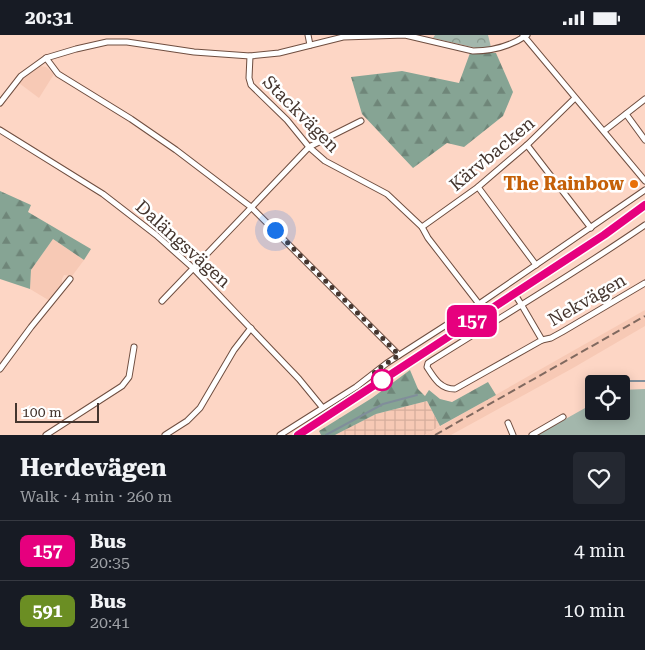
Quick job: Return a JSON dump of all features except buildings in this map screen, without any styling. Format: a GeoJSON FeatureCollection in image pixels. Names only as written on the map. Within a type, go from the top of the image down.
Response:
{"type":"FeatureCollection","features":[{"type":"Feature","properties":{"kind":"street"},"geometry":{"type":"LineString","coordinates":[[126,35],[127,42]]}},
{"type":"Feature","properties":{"kind":"street"},"geometry":{"type":"LineString","coordinates":[[308,35],[310,45]]}},
{"type":"Feature","properties":{"kind":"street"},"geometry":{"type":"LineString","coordinates":[[0,103],[21,76],[46,59],[76,49],[108,42],[127,42],[194,52],[250,57],[278,53],[343,37],[404,35],[473,51],[484,51],[506,46],[524,36],[645,181]]}},
{"type":"Feature","properties":{"kind":"street","name":"Stackvägen"},"geometry":{"type":"LineString","coordinates":[[250,57],[249,78],[251,85],[325,161],[387,194],[422,227],[428,238],[479,304]]}},
{"type":"Feature","properties":{"kind":"street"},"geometry":{"type":"LineString","coordinates":[[46,59],[58,74],[170,145],[251,207],[399,355]]}},
{"type":"Feature","properties":{"kind":"street","name":"Kärvbacken"},"geometry":{"type":"LineString","coordinates":[[422,227],[478,187],[576,99]]}},
{"type":"Feature","properties":{"kind":"street"},"geometry":{"type":"LineString","coordinates":[[604,131],[645,99]]}},
{"type":"Feature","properties":{"kind":"street"},"geometry":{"type":"LineString","coordinates":[[626,114],[645,140]]}},
{"type":"Feature","properties":{"kind":"street"},"geometry":{"type":"LineString","coordinates":[[162,301],[310,147],[361,121]]}},
{"type":"Feature","properties":{"kind":"street","name":"Dalängsvägen"},"geometry":{"type":"LineString","coordinates":[[0,130],[117,203],[193,268],[251,328],[322,407]]}},
{"type":"Feature","properties":{"kind":"street"},"geometry":{"type":"LineString","coordinates":[[527,145],[591,228]]}},
{"type":"Feature","properties":{"kind":"street"},"geometry":{"type":"LineString","coordinates":[[478,187],[536,265]]}},
{"type":"Feature","properties":{"kind":"street"},"geometry":{"type":"LineString","coordinates":[[280,435],[356,387],[399,355],[479,304],[645,190]]}},
{"type":"Feature","properties":{"kind":"street"},"geometry":{"type":"LineString","coordinates":[[298,435],[645,205]]}},
{"type":"Feature","properties":{"kind":"street","name":"Nekvägen"},"geometry":{"type":"LineString","coordinates":[[645,225],[598,257],[428,363],[427,367],[440,384],[444,387],[455,389],[542,340],[562,332],[645,283]]}},
{"type":"Feature","properties":{"kind":"street"},"geometry":{"type":"LineString","coordinates":[[0,369],[70,279]]}},
{"type":"Feature","properties":{"kind":"street","name":"Nekvägen"},"geometry":{"type":"LineString","coordinates":[[514,293],[542,340]]}},
{"type":"Feature","properties":{"kind":"street"},"geometry":{"type":"LineString","coordinates":[[164,435],[187,421],[200,408],[234,350],[251,328]]}},
{"type":"Feature","properties":{"kind":"street"},"geometry":{"type":"LineString","coordinates":[[46,435],[122,386],[129,377],[134,347]]}},
{"type":"Feature","properties":{"kind":"street"},"geometry":{"type":"LineString","coordinates":[[532,435],[563,417]]}},
{"type":"Feature","properties":{"kind":"street"},"geometry":{"type":"LineString","coordinates":[[508,423],[513,435]]}},
{"type":"Feature","properties":{"kind":"shaded area"},"geometry":{"type":"Polygon","coordinates":[[[40,66],[46,67],[54,74],[39,98],[19,83],[40,66]]]}},
{"type":"Feature","properties":{"kind":"shaded area"},"geometry":{"type":"Polygon","coordinates":[[[53,239],[84,260],[72,276],[64,275],[62,286],[50,301],[30,289],[31,270],[53,239]]]}},
{"type":"Feature","properties":{"kind":"shaded area"},"geometry":{"type":"Polygon","coordinates":[[[645,310],[645,326],[573,368],[451,435],[425,435],[645,310]]]}},
{"type":"Feature","properties":{"kind":"shaded area"},"geometry":{"type":"Polygon","coordinates":[[[427,401],[440,426],[425,435],[335,435],[376,414],[427,401]]]}},
{"type":"Feature","properties":{"kind":"green space"},"geometry":{"type":"Polygon","coordinates":[[[435,35],[488,35],[491,47],[476,48],[433,38],[435,35]]]}},
{"type":"Feature","properties":{"kind":"green space"},"geometry":{"type":"Polygon","coordinates":[[[470,53],[496,53],[513,92],[503,116],[464,147],[447,143],[413,168],[362,114],[351,77],[402,71],[459,83],[470,53]]]}},
{"type":"Feature","properties":{"kind":"green space"},"geometry":{"type":"Polygon","coordinates":[[[0,191],[31,205],[28,212],[91,249],[84,260],[53,239],[31,270],[30,289],[0,279],[0,191]]]}},
{"type":"Feature","properties":{"kind":"green space"},"geometry":{"type":"Polygon","coordinates":[[[410,370],[418,389],[425,396],[429,390],[440,399],[452,402],[488,382],[496,395],[440,426],[427,401],[376,414],[335,435],[321,435],[319,431],[372,398],[410,370]]]}},
{"type":"Feature","properties":{"kind":"green space"},"geometry":{"type":"Polygon","coordinates":[[[645,389],[645,435],[537,435],[585,408],[585,420],[630,420],[630,390],[645,389]]]}},
{"type":"Feature","properties":{"kind":"waterway"},"geometry":{"type":"LineString","coordinates":[[630,381],[645,381]]}},
{"type":"Feature","properties":{"kind":"waterway"},"geometry":{"type":"LineString","coordinates":[[326,435],[383,404],[417,395]]}},
{"type":"Feature","properties":{"kind":"railway"},"geometry":{"type":"LineString","coordinates":[[435,435],[645,316]]}},
{"type":"Feature","properties":{"kind":"bus line","name":"157"},"geometry":{"type":"LineString","coordinates":[[298,435],[604,235],[645,205]]}},
{"type":"Feature","properties":{"kind":"place","name":"The Rainbow"},"geometry":{"type":"Point","coordinates":[634,184]}},
{"type":"Feature","properties":{"kind":"route"},"geometry":{"type":"LineString","coordinates":[[275,230],[312,270],[399,355],[374,372],[382,380]]}}]}
